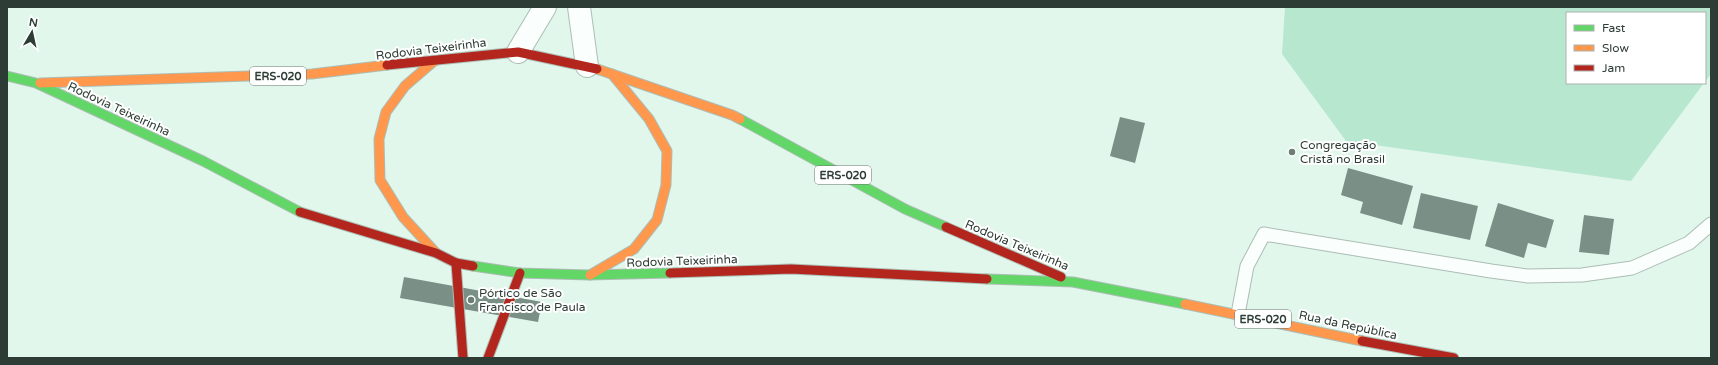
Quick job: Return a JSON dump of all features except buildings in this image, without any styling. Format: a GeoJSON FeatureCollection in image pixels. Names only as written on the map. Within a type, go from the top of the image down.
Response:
{"type":"FeatureCollection","features":[{"type":"Feature","properties":{"kind":"main road","name":"Rodovia Teixeirinha"},"geometry":{"type":"LineString","coordinates":[[36,84],[312,74],[459,57],[518,52],[587,66],[611,73],[732,115],[905,209],[1073,282]]}},
{"type":"Feature","properties":{"kind":"main road"},"geometry":{"type":"LineString","coordinates":[[434,61],[405,86],[386,112],[379,139],[380,180],[403,217],[436,253]]}},
{"type":"Feature","properties":{"kind":"main road"},"geometry":{"type":"LineString","coordinates":[[589,275],[634,249],[657,220],[666,185],[667,151],[650,119],[611,73]]}},
{"type":"Feature","properties":{"kind":"main road","name":"Rodovia Teixeirinha"},"geometry":{"type":"LineString","coordinates":[[7,76],[36,84],[203,161],[295,211],[436,253],[456,263],[520,274],[589,275],[791,269],[901,276],[1073,282]]}},
{"type":"Feature","properties":{"kind":"main road"},"geometry":{"type":"LineString","coordinates":[[456,263],[463,358]]}},
{"type":"Feature","properties":{"kind":"main road"},"geometry":{"type":"LineString","coordinates":[[488,358],[520,274]]}},
{"type":"Feature","properties":{"kind":"main road","name":"Rua da República"},"geometry":{"type":"LineString","coordinates":[[1073,282],[1238,314],[1401,349],[1454,358]]}},
{"type":"Feature","properties":{"kind":"street"},"geometry":{"type":"LineString","coordinates":[[518,52],[545,7]]}},
{"type":"Feature","properties":{"kind":"street"},"geometry":{"type":"LineString","coordinates":[[579,7],[587,66]]}},
{"type":"Feature","properties":{"kind":"lane"},"geometry":{"type":"LineString","coordinates":[[1238,314],[1247,266],[1264,234],[1528,276],[1582,275],[1632,268],[1689,243],[1711,224]]}},
{"type":"Feature","properties":{"kind":"green space"},"geometry":{"type":"Polygon","coordinates":[[[1285,7],[1711,7],[1711,74],[1706,81],[1706,12],[1566,12],[1566,84],[1703,84],[1631,181],[1346,141],[1282,54],[1285,7]]]}},
{"type":"Feature","properties":{"kind":"traffic: fast"},"geometry":{"type":"LineString","coordinates":[[7,76],[36,83],[203,161],[300,212]]}},
{"type":"Feature","properties":{"kind":"traffic: fast"},"geometry":{"type":"LineString","coordinates":[[740,119],[905,209],[946,227]]}},
{"type":"Feature","properties":{"kind":"traffic: fast"},"geometry":{"type":"LineString","coordinates":[[473,266],[520,273],[589,275],[670,273]]}},
{"type":"Feature","properties":{"kind":"traffic: fast"},"geometry":{"type":"LineString","coordinates":[[987,279],[1073,282],[1185,304]]}},
{"type":"Feature","properties":{"kind":"traffic: slow"},"geometry":{"type":"LineString","coordinates":[[434,61],[405,86],[386,112],[379,139],[380,180],[403,217],[436,253]]}},
{"type":"Feature","properties":{"kind":"traffic: slow"},"geometry":{"type":"LineString","coordinates":[[40,83],[312,74],[387,65]]}},
{"type":"Feature","properties":{"kind":"traffic: slow"},"geometry":{"type":"LineString","coordinates":[[597,69],[740,119]]}},
{"type":"Feature","properties":{"kind":"traffic: slow"},"geometry":{"type":"LineString","coordinates":[[590,275],[634,249],[657,220],[666,185],[667,151],[649,119],[612,74]]}},
{"type":"Feature","properties":{"kind":"traffic: slow"},"geometry":{"type":"LineString","coordinates":[[1185,304],[1362,341]]}},
{"type":"Feature","properties":{"kind":"traffic: jam"},"geometry":{"type":"LineString","coordinates":[[387,65],[518,52],[597,69]]}},
{"type":"Feature","properties":{"kind":"traffic: jam"},"geometry":{"type":"LineString","coordinates":[[300,212],[436,253],[456,263],[473,266]]}},
{"type":"Feature","properties":{"kind":"traffic: jam"},"geometry":{"type":"LineString","coordinates":[[946,227],[1061,277]]}},
{"type":"Feature","properties":{"kind":"traffic: jam"},"geometry":{"type":"LineString","coordinates":[[456,263],[463,358]]}},
{"type":"Feature","properties":{"kind":"traffic: jam"},"geometry":{"type":"LineString","coordinates":[[670,273],[791,269],[987,279]]}},
{"type":"Feature","properties":{"kind":"traffic: jam"},"geometry":{"type":"LineString","coordinates":[[488,358],[520,273]]}},
{"type":"Feature","properties":{"kind":"traffic: jam"},"geometry":{"type":"LineString","coordinates":[[1362,341],[1454,358]]}},
{"type":"Feature","properties":{"kind":"place","name":"Congregação Cristã no Brasil"},"geometry":{"type":"Point","coordinates":[1292,152]}},
{"type":"Feature","properties":{"kind":"place","name":"Pórtico de São Francisco de Paula"},"geometry":{"type":"Point","coordinates":[471,300]}}]}
